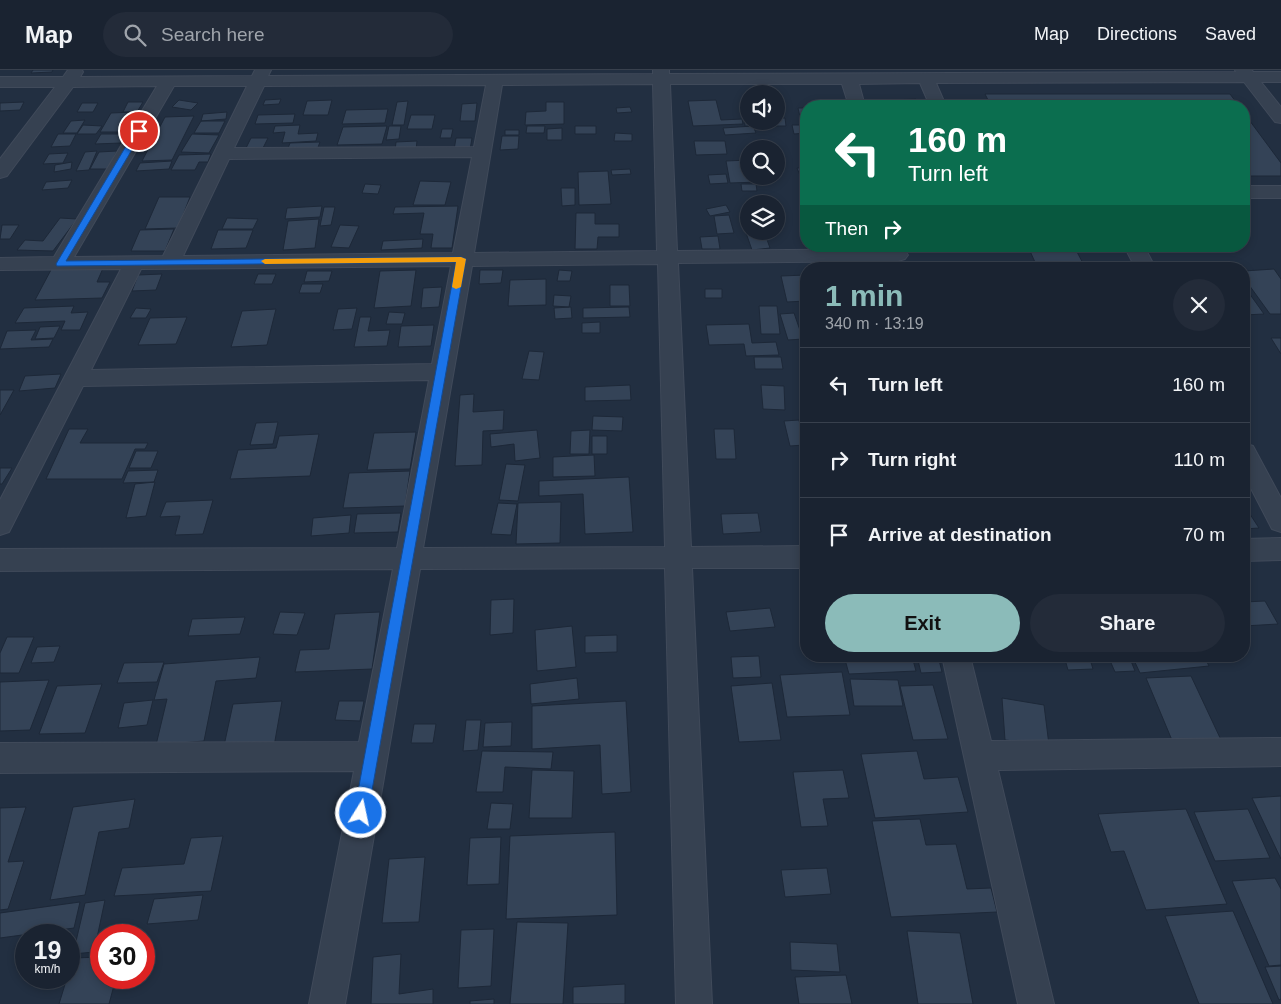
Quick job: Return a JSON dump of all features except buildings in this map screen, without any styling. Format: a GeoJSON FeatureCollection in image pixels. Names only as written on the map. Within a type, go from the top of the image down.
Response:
{"type":"FeatureCollection","features":[{"type":"Feature","properties":{"kind":"street"},"geometry":{"type":"LineString","coordinates":[[0,82],[72,76],[168,82],[260,76],[384,75],[495,80],[559,75],[850,79],[926,79],[953,74],[1246,74],[1281,77]]}},
{"type":"Feature","properties":{"kind":"street"},"geometry":{"type":"LineString","coordinates":[[1246,74],[1281,118]]}},
{"type":"Feature","properties":{"kind":"street"},"geometry":{"type":"LineString","coordinates":[[661,75],[694,1004]]}},
{"type":"Feature","properties":{"kind":"street"},"geometry":{"type":"LineString","coordinates":[[0,172],[72,76]]}},
{"type":"Feature","properties":{"kind":"street"},"geometry":{"type":"LineString","coordinates":[[170,262],[260,76]]}},
{"type":"Feature","properties":{"kind":"street"},"geometry":{"type":"LineString","coordinates":[[850,79],[855,100]]}},
{"type":"Feature","properties":{"kind":"street"},"geometry":{"type":"LineString","coordinates":[[926,79],[935,100]]}},
{"type":"Feature","properties":{"kind":"street"},"geometry":{"type":"LineString","coordinates":[[327,1004],[495,80]]}},
{"type":"Feature","properties":{"kind":"street"},"geometry":{"type":"LineString","coordinates":[[60,264],[168,82]]}},
{"type":"Feature","properties":{"kind":"street"},"geometry":{"type":"LineString","coordinates":[[222,154],[482,152]]}},
{"type":"Feature","properties":{"kind":"street"},"geometry":{"type":"LineString","coordinates":[[1250,192],[1281,192]]}},
{"type":"Feature","properties":{"kind":"street"},"geometry":{"type":"LineString","coordinates":[[0,264],[666,257],[899,257]]}},
{"type":"Feature","properties":{"kind":"street"},"geometry":{"type":"LineString","coordinates":[[0,525],[134,263]]}},
{"type":"Feature","properties":{"kind":"street"},"geometry":{"type":"LineString","coordinates":[[76,378],[441,372]]}},
{"type":"Feature","properties":{"kind":"street"},"geometry":{"type":"LineString","coordinates":[[1250,463],[1281,522]]}},
{"type":"Feature","properties":{"kind":"street"},"geometry":{"type":"LineString","coordinates":[[1250,550],[1281,549]]}},
{"type":"Feature","properties":{"kind":"street"},"geometry":{"type":"LineString","coordinates":[[0,560],[800,556]]}},
{"type":"Feature","properties":{"kind":"street"},"geometry":{"type":"LineString","coordinates":[[957,662],[1036,1004]]}},
{"type":"Feature","properties":{"kind":"street"},"geometry":{"type":"LineString","coordinates":[[978,756],[1281,752]]}},
{"type":"Feature","properties":{"kind":"street"},"geometry":{"type":"LineString","coordinates":[[0,758],[371,756]]}},
{"type":"Feature","properties":{"kind":"slow traffic"},"geometry":{"type":"LineString","coordinates":[[265,261],[461,259],[456,287]]}},
{"type":"Feature","properties":{"kind":"route"},"geometry":{"type":"LineString","coordinates":[[139,131],[60,264],[461,259],[361,813]]}}]}
